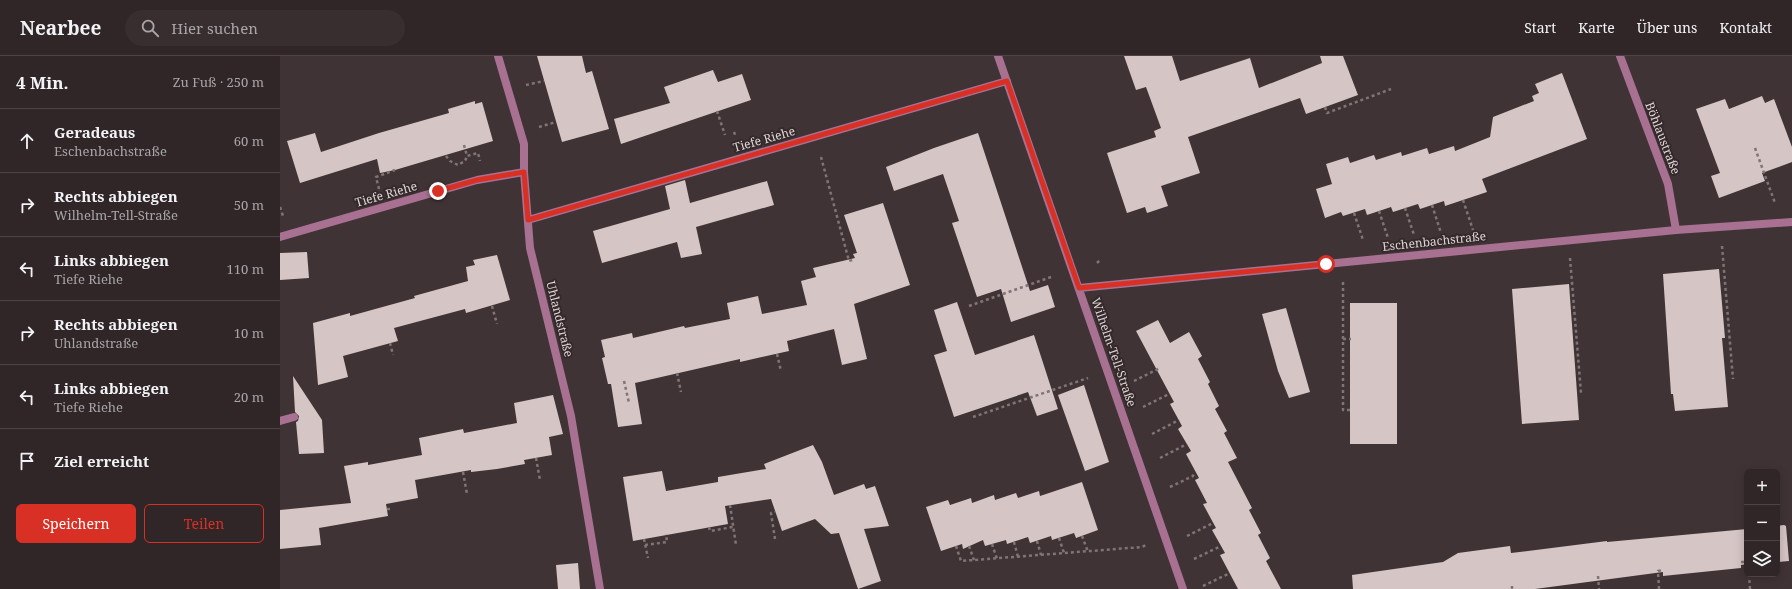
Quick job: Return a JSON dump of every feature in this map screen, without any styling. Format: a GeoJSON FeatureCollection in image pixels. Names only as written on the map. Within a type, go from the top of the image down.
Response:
{"type":"FeatureCollection","features":[{"type":"Feature","properties":{"kind":"street","name":"Uhlandstraße"},"geometry":{"type":"LineString","coordinates":[[498,56],[524,144],[524,172],[530,248],[571,416],[600,589]]}},
{"type":"Feature","properties":{"kind":"street","name":"Wilhelm-Tell-Straße"},"geometry":{"type":"LineString","coordinates":[[998,56],[1183,589]]}},
{"type":"Feature","properties":{"kind":"street","name":"Böhlaustraße"},"geometry":{"type":"LineString","coordinates":[[1620,56],[1668,184],[1676,230]]}},
{"type":"Feature","properties":{"kind":"street","name":"Tiefe Riehe"},"geometry":{"type":"LineString","coordinates":[[528,220],[1007,81]]}},
{"type":"Feature","properties":{"kind":"street","name":"Tiefe Riehe"},"geometry":{"type":"LineString","coordinates":[[280,237],[477,180],[524,172]]}},
{"type":"Feature","properties":{"kind":"street","name":"Eschenbachstraße"},"geometry":{"type":"LineString","coordinates":[[1079,288],[1676,230],[1792,222]]}},
{"type":"Feature","properties":{"kind":"street"},"geometry":{"type":"LineString","coordinates":[[280,421],[294,417]]}},
{"type":"Feature","properties":{"kind":"path"},"geometry":{"type":"LineString","coordinates":[[523,86],[544,81]]}},
{"type":"Feature","properties":{"kind":"path"},"geometry":{"type":"LineString","coordinates":[[1325,107],[1327,113],[1391,89]]}},
{"type":"Feature","properties":{"kind":"path"},"geometry":{"type":"LineString","coordinates":[[717,111],[726,135]]}},
{"type":"Feature","properties":{"kind":"path"},"geometry":{"type":"LineString","coordinates":[[536,128],[556,122]]}},
{"type":"Feature","properties":{"kind":"path"},"geometry":{"type":"LineString","coordinates":[[734,132],[736,136]]}},
{"type":"Feature","properties":{"kind":"path"},"geometry":{"type":"LineString","coordinates":[[446,156],[450,162],[458,165],[465,161],[467,156],[464,145]]}},
{"type":"Feature","properties":{"kind":"path"},"geometry":{"type":"LineString","coordinates":[[1755,148],[1775,203]]}},
{"type":"Feature","properties":{"kind":"path"},"geometry":{"type":"LineString","coordinates":[[467,156],[478,153],[480,161]]}},
{"type":"Feature","properties":{"kind":"path"},"geometry":{"type":"LineString","coordinates":[[821,157],[849,261],[855,259]]}},
{"type":"Feature","properties":{"kind":"path"},"geometry":{"type":"LineString","coordinates":[[380,191],[376,177],[395,170]]}},
{"type":"Feature","properties":{"kind":"path"},"geometry":{"type":"LineString","coordinates":[[1463,200],[1473,230]]}},
{"type":"Feature","properties":{"kind":"path"},"geometry":{"type":"LineString","coordinates":[[1432,205],[1441,233]]}},
{"type":"Feature","properties":{"kind":"path"},"geometry":{"type":"LineString","coordinates":[[1405,208],[1414,235]]}},
{"type":"Feature","properties":{"kind":"path"},"geometry":{"type":"LineString","coordinates":[[1379,211],[1388,238]]}},
{"type":"Feature","properties":{"kind":"path"},"geometry":{"type":"LineString","coordinates":[[1354,213],[1363,240]]}},
{"type":"Feature","properties":{"kind":"path"},"geometry":{"type":"LineString","coordinates":[[1722,243],[1733,379]]}},
{"type":"Feature","properties":{"kind":"path"},"geometry":{"type":"LineString","coordinates":[[1570,258],[1581,393]]}},
{"type":"Feature","properties":{"kind":"path"},"geometry":{"type":"LineString","coordinates":[[1097,263],[1100,260]]}},
{"type":"Feature","properties":{"kind":"path"},"geometry":{"type":"LineString","coordinates":[[969,306],[1049,278]]}},
{"type":"Feature","properties":{"kind":"path"},"geometry":{"type":"LineString","coordinates":[[1343,281],[1343,410],[1350,410]]}},
{"type":"Feature","properties":{"kind":"path"},"geometry":{"type":"LineString","coordinates":[[492,306],[497,324]]}},
{"type":"Feature","properties":{"kind":"path"},"geometry":{"type":"LineString","coordinates":[[1343,339],[1351,339]]}},
{"type":"Feature","properties":{"kind":"path"},"geometry":{"type":"LineString","coordinates":[[390,343],[393,355]]}},
{"type":"Feature","properties":{"kind":"path"},"geometry":{"type":"LineString","coordinates":[[777,354],[781,371]]}},
{"type":"Feature","properties":{"kind":"path"},"geometry":{"type":"LineString","coordinates":[[1134,381],[1160,368]]}},
{"type":"Feature","properties":{"kind":"path"},"geometry":{"type":"LineString","coordinates":[[676,374],[681,392]]}},
{"type":"Feature","properties":{"kind":"path"},"geometry":{"type":"LineString","coordinates":[[973,417],[1088,378]]}},
{"type":"Feature","properties":{"kind":"path"},"geometry":{"type":"LineString","coordinates":[[624,381],[629,403]]}},
{"type":"Feature","properties":{"kind":"path"},"geometry":{"type":"LineString","coordinates":[[1143,407],[1169,394]]}},
{"type":"Feature","properties":{"kind":"path"},"geometry":{"type":"LineString","coordinates":[[1152,434],[1179,420]]}},
{"type":"Feature","properties":{"kind":"path"},"geometry":{"type":"LineString","coordinates":[[1160,458],[1187,444]]}},
{"type":"Feature","properties":{"kind":"path"},"geometry":{"type":"LineString","coordinates":[[536,458],[540,480]]}},
{"type":"Feature","properties":{"kind":"path"},"geometry":{"type":"LineString","coordinates":[[463,472],[467,494]]}},
{"type":"Feature","properties":{"kind":"path"},"geometry":{"type":"LineString","coordinates":[[1170,487],[1192,476],[1195,472]]}},
{"type":"Feature","properties":{"kind":"path"},"geometry":{"type":"LineString","coordinates":[[730,505],[736,545]]}},
{"type":"Feature","properties":{"kind":"path"},"geometry":{"type":"LineString","coordinates":[[387,510],[392,509]]}},
{"type":"Feature","properties":{"kind":"path"},"geometry":{"type":"LineString","coordinates":[[775,512],[771,513],[775,539]]}},
{"type":"Feature","properties":{"kind":"path"},"geometry":{"type":"LineString","coordinates":[[1187,536],[1213,523]]}},
{"type":"Feature","properties":{"kind":"path"},"geometry":{"type":"LineString","coordinates":[[709,527],[710,531],[733,527]]}},
{"type":"Feature","properties":{"kind":"path"},"geometry":{"type":"LineString","coordinates":[[646,545],[667,542],[666,534]]}},
{"type":"Feature","properties":{"kind":"path"},"geometry":{"type":"LineString","coordinates":[[1082,536],[1088,552]]}},
{"type":"Feature","properties":{"kind":"path"},"geometry":{"type":"LineString","coordinates":[[1059,538],[1064,553]]}},
{"type":"Feature","properties":{"kind":"path"},"geometry":{"type":"LineString","coordinates":[[644,539],[648,558]]}},
{"type":"Feature","properties":{"kind":"path"},"geometry":{"type":"LineString","coordinates":[[1036,541],[1041,555]]}},
{"type":"Feature","properties":{"kind":"path"},"geometry":{"type":"LineString","coordinates":[[1014,542],[1018,557]]}},
{"type":"Feature","properties":{"kind":"path"},"geometry":{"type":"LineString","coordinates":[[992,544],[997,559]]}},
{"type":"Feature","properties":{"kind":"path"},"geometry":{"type":"LineString","coordinates":[[956,546],[961,561],[1088,552],[1146,545]]}},
{"type":"Feature","properties":{"kind":"path"},"geometry":{"type":"LineString","coordinates":[[969,546],[974,560]]}},
{"type":"Feature","properties":{"kind":"path"},"geometry":{"type":"LineString","coordinates":[[1194,560],[1221,546]]}},
{"type":"Feature","properties":{"kind":"path"},"geometry":{"type":"LineString","coordinates":[[1659,589],[1658,571],[1663,570]]}},
{"type":"Feature","properties":{"kind":"path"},"geometry":{"type":"LineString","coordinates":[[1204,586],[1230,573]]}},
{"type":"Feature","properties":{"kind":"path"},"geometry":{"type":"LineString","coordinates":[[1598,576],[1599,589]]}},
{"type":"Feature","properties":{"kind":"path"},"geometry":{"type":"LineString","coordinates":[[1749,577],[1750,589]]}},
{"type":"Feature","properties":{"kind":"building"},"geometry":{"type":"Polygon","coordinates":[[[537,56],[582,56],[586,73],[592,71],[609,129],[562,142],[537,56]]]}},
{"type":"Feature","properties":{"kind":"building"},"geometry":{"type":"Polygon","coordinates":[[[1124,56],[1172,56],[1180,81],[1250,58],[1259,88],[1322,63],[1320,56],[1343,56],[1358,95],[1306,114],[1300,98],[1188,137],[1200,173],[1161,186],[1168,206],[1147,213],[1145,207],[1127,213],[1107,153],[1156,137],[1154,131],[1161,128],[1146,87],[1136,90],[1124,56]]]}},
{"type":"Feature","properties":{"kind":"building"},"geometry":{"type":"Polygon","coordinates":[[[713,70],[718,82],[742,74],[751,100],[621,144],[614,119],[670,103],[664,87],[713,70]]]}},
{"type":"Feature","properties":{"kind":"building"},"geometry":{"type":"Polygon","coordinates":[[[1562,73],[1587,139],[1482,179],[1487,192],[1445,206],[1444,201],[1420,209],[1418,204],[1393,212],[1391,207],[1367,215],[1365,209],[1343,216],[1341,212],[1325,218],[1316,189],[1332,184],[1326,164],[1348,157],[1350,163],[1374,155],[1376,160],[1401,152],[1402,156],[1427,148],[1429,154],[1454,146],[1455,151],[1490,137],[1493,117],[1534,101],[1532,96],[1539,93],[1535,84],[1562,73]]]}},
{"type":"Feature","properties":{"kind":"building"},"geometry":{"type":"Polygon","coordinates":[[[1762,96],[1765,103],[1774,99],[1792,147],[1792,162],[1762,173],[1765,181],[1719,198],[1711,176],[1720,173],[1696,109],[1725,99],[1729,109],[1762,96]]]}},
{"type":"Feature","properties":{"kind":"building"},"geometry":{"type":"Polygon","coordinates":[[[475,101],[475,104],[482,102],[493,141],[395,170],[380,173],[377,159],[300,183],[287,141],[315,133],[321,152],[379,133],[449,113],[448,109],[475,101]]]}},
{"type":"Feature","properties":{"kind":"building"},"geometry":{"type":"Polygon","coordinates":[[[978,133],[1030,291],[1048,285],[1055,307],[1011,322],[1001,289],[977,297],[952,223],[959,221],[943,174],[894,191],[886,167],[978,133]]]}},
{"type":"Feature","properties":{"kind":"building"},"geometry":{"type":"Polygon","coordinates":[[[685,180],[690,203],[767,181],[774,205],[696,227],[702,254],[681,258],[677,242],[602,263],[593,231],[670,209],[665,186],[685,180]]]}},
{"type":"Feature","properties":{"kind":"building"},"geometry":{"type":"Polygon","coordinates":[[[883,203],[910,285],[854,304],[867,359],[842,365],[834,329],[787,341],[789,351],[740,362],[740,359],[635,383],[642,424],[618,427],[611,384],[608,384],[602,358],[605,357],[601,340],[632,333],[633,338],[684,326],[685,328],[730,319],[727,303],[758,296],[762,314],[807,305],[801,281],[816,277],[813,268],[855,258],[853,254],[857,253],[844,215],[883,203]]]}},
{"type":"Feature","properties":{"kind":"building"},"geometry":{"type":"Polygon","coordinates":[[[307,252],[309,278],[280,280],[280,253],[307,252]]]}},
{"type":"Feature","properties":{"kind":"building"},"geometry":{"type":"Polygon","coordinates":[[[497,255],[510,300],[466,313],[465,309],[394,328],[398,341],[343,356],[348,377],[318,385],[313,323],[350,313],[350,316],[415,298],[414,296],[468,281],[466,267],[475,265],[473,260],[497,255]]]}},
{"type":"Feature","properties":{"kind":"building"},"geometry":{"type":"Polygon","coordinates":[[[1719,269],[1725,338],[1722,338],[1728,407],[1675,411],[1673,394],[1671,394],[1663,274],[1719,269]]]}},
{"type":"Feature","properties":{"kind":"building"},"geometry":{"type":"Polygon","coordinates":[[[1569,284],[1579,420],[1522,424],[1512,289],[1569,284]]]}},
{"type":"Feature","properties":{"kind":"building"},"geometry":{"type":"Polygon","coordinates":[[[957,302],[975,355],[1034,335],[1058,409],[1037,416],[1028,392],[954,417],[934,355],[947,351],[934,310],[957,302]]]}},
{"type":"Feature","properties":{"kind":"building"},"geometry":{"type":"Polygon","coordinates":[[[1350,303],[1397,303],[1397,444],[1350,444],[1350,303]]]}},
{"type":"Feature","properties":{"kind":"building"},"geometry":{"type":"Polygon","coordinates":[[[1286,308],[1310,392],[1289,398],[1278,371],[1262,314],[1286,308]]]}},
{"type":"Feature","properties":{"kind":"building"},"geometry":{"type":"Polygon","coordinates":[[[1158,320],[1170,343],[1189,332],[1202,356],[1198,359],[1210,382],[1208,384],[1219,406],[1215,409],[1227,431],[1224,433],[1237,458],[1228,462],[1252,508],[1249,510],[1261,533],[1258,535],[1270,558],[1266,561],[1281,589],[1238,589],[1220,555],[1225,553],[1212,530],[1216,528],[1203,504],[1207,503],[1195,480],[1199,478],[1186,454],[1191,451],[1178,429],[1182,426],[1170,404],[1174,402],[1136,331],[1158,320]]]}},
{"type":"Feature","properties":{"kind":"building"},"geometry":{"type":"Polygon","coordinates":[[[293,376],[322,420],[324,453],[299,454],[296,422],[298,421],[299,416],[295,412],[293,376]]]}},
{"type":"Feature","properties":{"kind":"building"},"geometry":{"type":"Polygon","coordinates":[[[1084,385],[1109,462],[1085,471],[1058,395],[1084,385]]]}},
{"type":"Feature","properties":{"kind":"building"},"geometry":{"type":"Polygon","coordinates":[[[553,395],[563,434],[549,437],[552,455],[524,460],[525,464],[471,472],[471,470],[415,480],[418,498],[386,504],[388,516],[319,528],[321,545],[280,549],[280,510],[351,503],[344,466],[368,462],[368,465],[422,455],[419,438],[463,429],[464,433],[517,423],[514,403],[553,395]]]}},
{"type":"Feature","properties":{"kind":"building"},"geometry":{"type":"Polygon","coordinates":[[[813,445],[822,462],[834,495],[864,484],[866,489],[875,486],[889,526],[864,529],[881,581],[858,589],[839,533],[831,534],[815,519],[782,531],[771,499],[725,506],[728,524],[633,541],[623,477],[662,471],[666,491],[718,482],[718,477],[766,469],[764,464],[813,445]]]}},
{"type":"Feature","properties":{"kind":"building"},"geometry":{"type":"Polygon","coordinates":[[[1082,482],[1098,530],[1076,538],[1074,533],[1052,540],[1051,536],[1030,543],[1028,537],[1007,544],[1006,540],[985,546],[983,540],[963,549],[962,544],[941,551],[926,507],[948,500],[950,505],[971,498],[972,503],[994,495],[995,500],[1016,493],[1018,498],[1039,491],[1040,496],[1082,482]]]}},
{"type":"Feature","properties":{"kind":"building"},"geometry":{"type":"Polygon","coordinates":[[[1780,526],[1786,526],[1789,561],[1780,562],[1780,526]]]}},
{"type":"Feature","properties":{"kind":"building"},"geometry":{"type":"Polygon","coordinates":[[[1744,529],[1744,564],[1741,565],[1741,568],[1663,576],[1663,572],[1535,589],[1353,589],[1352,575],[1443,562],[1458,553],[1510,546],[1511,553],[1607,542],[1744,529]]]}},
{"type":"Feature","properties":{"kind":"building"},"geometry":{"type":"Polygon","coordinates":[[[578,563],[580,589],[558,589],[556,565],[578,563]]]}},
{"type":"Feature","properties":{"kind":"route"},"geometry":{"type":"LineString","coordinates":[[438,191],[477,180],[524,172],[528,220],[1007,81],[1079,288],[1105,284],[1326,264]]}}]}
